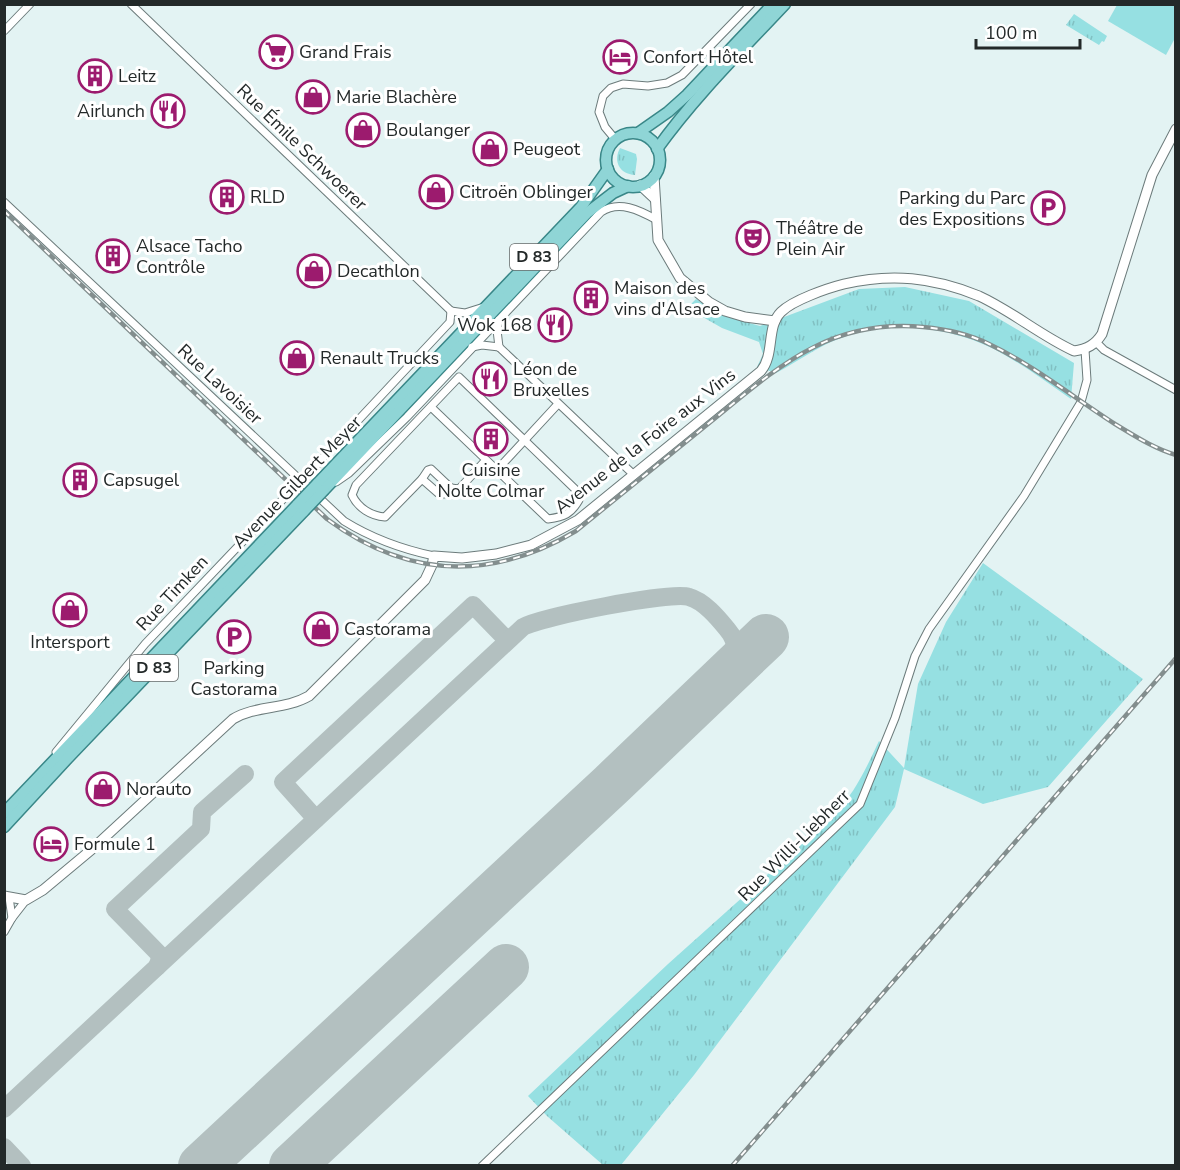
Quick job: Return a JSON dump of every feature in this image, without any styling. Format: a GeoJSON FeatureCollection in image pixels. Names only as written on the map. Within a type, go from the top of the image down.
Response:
{"type":"FeatureCollection","features":[{"type":"Feature","properties":{"kind":"main road"},"geometry":{"type":"LineString","coordinates":[[638,133],[687,95],[772,4]]}},
{"type":"Feature","properties":{"kind":"main road"},"geometry":{"type":"LineString","coordinates":[[657,149],[681,116],[785,4]]}},
{"type":"Feature","properties":{"kind":"main road"},"geometry":{"type":"LineString","coordinates":[[608,169],[616,181],[628,186],[640,186],[654,176],[659,163],[657,149],[650,139],[638,133],[624,134],[615,139]]}},
{"type":"Feature","properties":{"kind":"main road","name":"Avenue Gilbert Meyer"},"geometry":{"type":"LineString","coordinates":[[321,487],[486,306],[581,207],[608,169],[607,153],[615,139]]}},
{"type":"Feature","properties":{"kind":"main road","name":"Avenue Gilbert Meyer"},"geometry":{"type":"LineString","coordinates":[[4,827],[301,508],[587,213],[613,193],[628,186]]}},
{"type":"Feature","properties":{"kind":"main road","name":"Avenue Gilbert Meyer"},"geometry":{"type":"LineString","coordinates":[[4,813],[301,508]]}},
{"type":"Feature","properties":{"kind":"street"},"geometry":{"type":"LineString","coordinates":[[4,31],[30,4]]}},
{"type":"Feature","properties":{"kind":"street","name":"Rue Émile Schwoerer"},"geometry":{"type":"LineString","coordinates":[[131,4],[451,311]]}},
{"type":"Feature","properties":{"kind":"street"},"geometry":{"type":"LineString","coordinates":[[615,139],[605,127],[599,112],[603,96],[611,88],[623,84],[648,86],[667,83],[682,75],[751,4]]}},
{"type":"Feature","properties":{"kind":"street"},"geometry":{"type":"LineString","coordinates":[[654,176],[658,240],[664,252],[680,278],[694,291],[725,310],[745,317],[775,321],[784,309],[827,288],[871,278],[901,277],[924,280],[980,297],[1074,351],[1085,350],[1097,343],[1102,334],[1152,175],[1176,129]]}},
{"type":"Feature","properties":{"kind":"street"},"geometry":{"type":"LineString","coordinates":[[640,186],[656,199]]}},
{"type":"Feature","properties":{"kind":"street","name":"Rue Lavoisier"},"geometry":{"type":"LineString","coordinates":[[4,202],[344,521],[384,543],[434,556]]}},
{"type":"Feature","properties":{"kind":"street","name":"Avenue Gilbert Meyer"},"geometry":{"type":"LineString","coordinates":[[321,487],[349,473],[407,417],[601,212],[611,205],[626,207],[657,220]]}},
{"type":"Feature","properties":{"kind":"street"},"geometry":{"type":"LineString","coordinates":[[451,311],[465,313],[486,306]]}},
{"type":"Feature","properties":{"kind":"street","name":"Rue Timken"},"geometry":{"type":"LineString","coordinates":[[43,771],[62,744],[145,644],[450,322],[451,311]]}},
{"type":"Feature","properties":{"kind":"street"},"geometry":{"type":"LineString","coordinates":[[499,318],[497,330],[499,347]]}},
{"type":"Feature","properties":{"kind":"street","name":"Avenue de la Foire aux Vins"},"geometry":{"type":"LineString","coordinates":[[434,556],[462,558],[496,554],[531,545],[578,520],[761,371],[769,355],[775,321]]}},
{"type":"Feature","properties":{"kind":"street"},"geometry":{"type":"LineString","coordinates":[[1097,343],[1104,350],[1176,390]]}},
{"type":"Feature","properties":{"kind":"street"},"geometry":{"type":"LineString","coordinates":[[472,347],[482,345],[499,347],[633,476]]}},
{"type":"Feature","properties":{"kind":"street","name":"Rue Willi-Liebherr"},"geometry":{"type":"LineString","coordinates":[[482,1166],[860,804],[895,718],[915,656],[929,629],[1024,496],[1081,402],[1087,380],[1085,350]]}},
{"type":"Feature","properties":{"kind":"street"},"geometry":{"type":"LineString","coordinates":[[431,407],[548,519],[562,517],[572,511],[579,500],[576,490],[459,377],[356,485],[352,495],[356,504],[375,516],[385,517],[428,470],[431,469],[451,488],[459,489],[486,460]]}},
{"type":"Feature","properties":{"kind":"street"},"geometry":{"type":"LineString","coordinates":[[431,407],[434,388]]}},
{"type":"Feature","properties":{"kind":"street"},"geometry":{"type":"LineString","coordinates":[[497,470],[558,404]]}},
{"type":"Feature","properties":{"kind":"street"},"geometry":{"type":"LineString","coordinates":[[407,417],[431,407]]}},
{"type":"Feature","properties":{"kind":"street"},"geometry":{"type":"LineString","coordinates":[[422,479],[438,494],[444,494],[451,488]]}},
{"type":"Feature","properties":{"kind":"street"},"geometry":{"type":"LineString","coordinates":[[14,898],[43,890],[91,850],[233,718],[241,714],[289,705],[309,696],[425,580],[434,556]]}},
{"type":"Feature","properties":{"kind":"street"},"geometry":{"type":"LineString","coordinates":[[4,888],[14,898]]}},
{"type":"Feature","properties":{"kind":"street"},"geometry":{"type":"LineString","coordinates":[[4,932],[12,918],[14,898]]}},
{"type":"Feature","properties":{"kind":"street"},"geometry":{"type":"LineString","coordinates":[[12,918],[14,898]]}},
{"type":"Feature","properties":{"kind":"green space"},"geometry":{"type":"Polygon","coordinates":[[[1117,5],[1175,5],[1175,38],[1166,55],[1108,21],[1117,5]]]}},
{"type":"Feature","properties":{"kind":"green space"},"geometry":{"type":"Polygon","coordinates":[[[1074,14],[1107,36],[1104,42],[1102,41],[1099,45],[1066,25],[1074,14]]]}},
{"type":"Feature","properties":{"kind":"green space"},"geometry":{"type":"Polygon","coordinates":[[[620,148],[636,154],[635,175],[625,172],[619,166],[617,158],[620,148]]]}},
{"type":"Feature","properties":{"kind":"green space"},"geometry":{"type":"Polygon","coordinates":[[[905,287],[969,301],[1074,363],[1071,399],[1024,366],[994,349],[957,335],[918,328],[859,332],[832,341],[776,373],[757,367],[763,354],[759,342],[722,328],[687,308],[696,299],[724,316],[760,326],[859,289],[905,287]]]}},
{"type":"Feature","properties":{"kind":"green space"},"geometry":{"type":"Polygon","coordinates":[[[983,563],[1143,679],[1048,787],[983,804],[904,769],[895,807],[694,1075],[621,1165],[603,1165],[547,1116],[528,1096],[668,964],[765,877],[817,824],[838,810],[854,789],[879,741],[904,768],[918,684],[946,622],[983,563]]]}},
{"type":"Feature","properties":{"kind":"taxiway"},"geometry":{"type":"LineString","coordinates":[[4,1109],[523,627],[554,617],[606,606],[658,598],[689,597],[710,610],[734,640],[735,658],[727,675]]}},
{"type":"Feature","properties":{"kind":"taxiway"},"geometry":{"type":"LineString","coordinates":[[316,819],[283,782],[473,605],[507,640]]}},
{"type":"Feature","properties":{"kind":"taxiway"},"geometry":{"type":"LineString","coordinates":[[157,967],[160,959],[158,953],[115,909],[201,829],[202,812],[245,774]]}},
{"type":"Feature","properties":{"kind":"taxiway"},"geometry":{"type":"LineString","coordinates":[[4,1147],[22,1166]]}},
{"type":"Feature","properties":{"kind":"runway"},"geometry":{"type":"LineString","coordinates":[[201,1166],[611,785],[766,637]]}},
{"type":"Feature","properties":{"kind":"runway"},"geometry":{"type":"LineString","coordinates":[[292,1166],[506,967]]}},
{"type":"Feature","properties":{"kind":"railway"},"geometry":{"type":"LineString","coordinates":[[4,211],[327,519],[357,539],[388,553],[418,562],[449,566],[481,565],[512,559],[544,548],[576,531],[753,387],[802,353],[829,340],[857,331],[888,326],[940,329],[981,340],[1005,352],[1137,437],[1176,455]]}},
{"type":"Feature","properties":{"kind":"railway"},"geometry":{"type":"LineString","coordinates":[[732,1166],[1176,658]]}},
{"type":"Feature","properties":{"kind":"place","name":"Grand Frais"},"geometry":{"type":"Point","coordinates":[276,52]}},
{"type":"Feature","properties":{"kind":"place","name":"Confort Hôtel"},"geometry":{"type":"Point","coordinates":[620,57]}},
{"type":"Feature","properties":{"kind":"place","name":"Leitz"},"geometry":{"type":"Point","coordinates":[95,76]}},
{"type":"Feature","properties":{"kind":"place","name":"Marie Blachère"},"geometry":{"type":"Point","coordinates":[313,97]}},
{"type":"Feature","properties":{"kind":"place","name":"Airlunch"},"geometry":{"type":"Point","coordinates":[168,111]}},
{"type":"Feature","properties":{"kind":"place","name":"Boulanger"},"geometry":{"type":"Point","coordinates":[363,130]}},
{"type":"Feature","properties":{"kind":"place","name":"Peugeot"},"geometry":{"type":"Point","coordinates":[490,149]}},
{"type":"Feature","properties":{"kind":"place","name":"Citroën Oblinger"},"geometry":{"type":"Point","coordinates":[436,192]}},
{"type":"Feature","properties":{"kind":"place","name":"RLD"},"geometry":{"type":"Point","coordinates":[227,197]}},
{"type":"Feature","properties":{"kind":"place","name":"Parking du Parc des Expositions"},"geometry":{"type":"Point","coordinates":[1048,208]}},
{"type":"Feature","properties":{"kind":"place","name":"Théâtre de Plein Air"},"geometry":{"type":"Point","coordinates":[753,238]}},
{"type":"Feature","properties":{"kind":"place","name":"Alsace Tacho Contrôle"},"geometry":{"type":"Point","coordinates":[113,256]}},
{"type":"Feature","properties":{"kind":"place","name":"Decathlon"},"geometry":{"type":"Point","coordinates":[314,271]}},
{"type":"Feature","properties":{"kind":"place","name":"Maison des vins d'Alsace"},"geometry":{"type":"Point","coordinates":[591,298]}},
{"type":"Feature","properties":{"kind":"place","name":"Wok 168"},"geometry":{"type":"Point","coordinates":[555,325]}},
{"type":"Feature","properties":{"kind":"place","name":"Renault Trucks"},"geometry":{"type":"Point","coordinates":[297,358]}},
{"type":"Feature","properties":{"kind":"place","name":"Léon de Bruxelles"},"geometry":{"type":"Point","coordinates":[490,379]}},
{"type":"Feature","properties":{"kind":"place","name":"Cuisine Nolte Colmar"},"geometry":{"type":"Point","coordinates":[491,439]}},
{"type":"Feature","properties":{"kind":"place","name":"Capsugel"},"geometry":{"type":"Point","coordinates":[80,480]}},
{"type":"Feature","properties":{"kind":"place","name":"Intersport"},"geometry":{"type":"Point","coordinates":[70,610]}},
{"type":"Feature","properties":{"kind":"place","name":"Castorama"},"geometry":{"type":"Point","coordinates":[321,629]}},
{"type":"Feature","properties":{"kind":"place","name":"Parking Castorama"},"geometry":{"type":"Point","coordinates":[234,637]}},
{"type":"Feature","properties":{"kind":"place","name":"Norauto"},"geometry":{"type":"Point","coordinates":[103,789]}},
{"type":"Feature","properties":{"kind":"place","name":"Formule 1"},"geometry":{"type":"Point","coordinates":[51,844]}}]}
